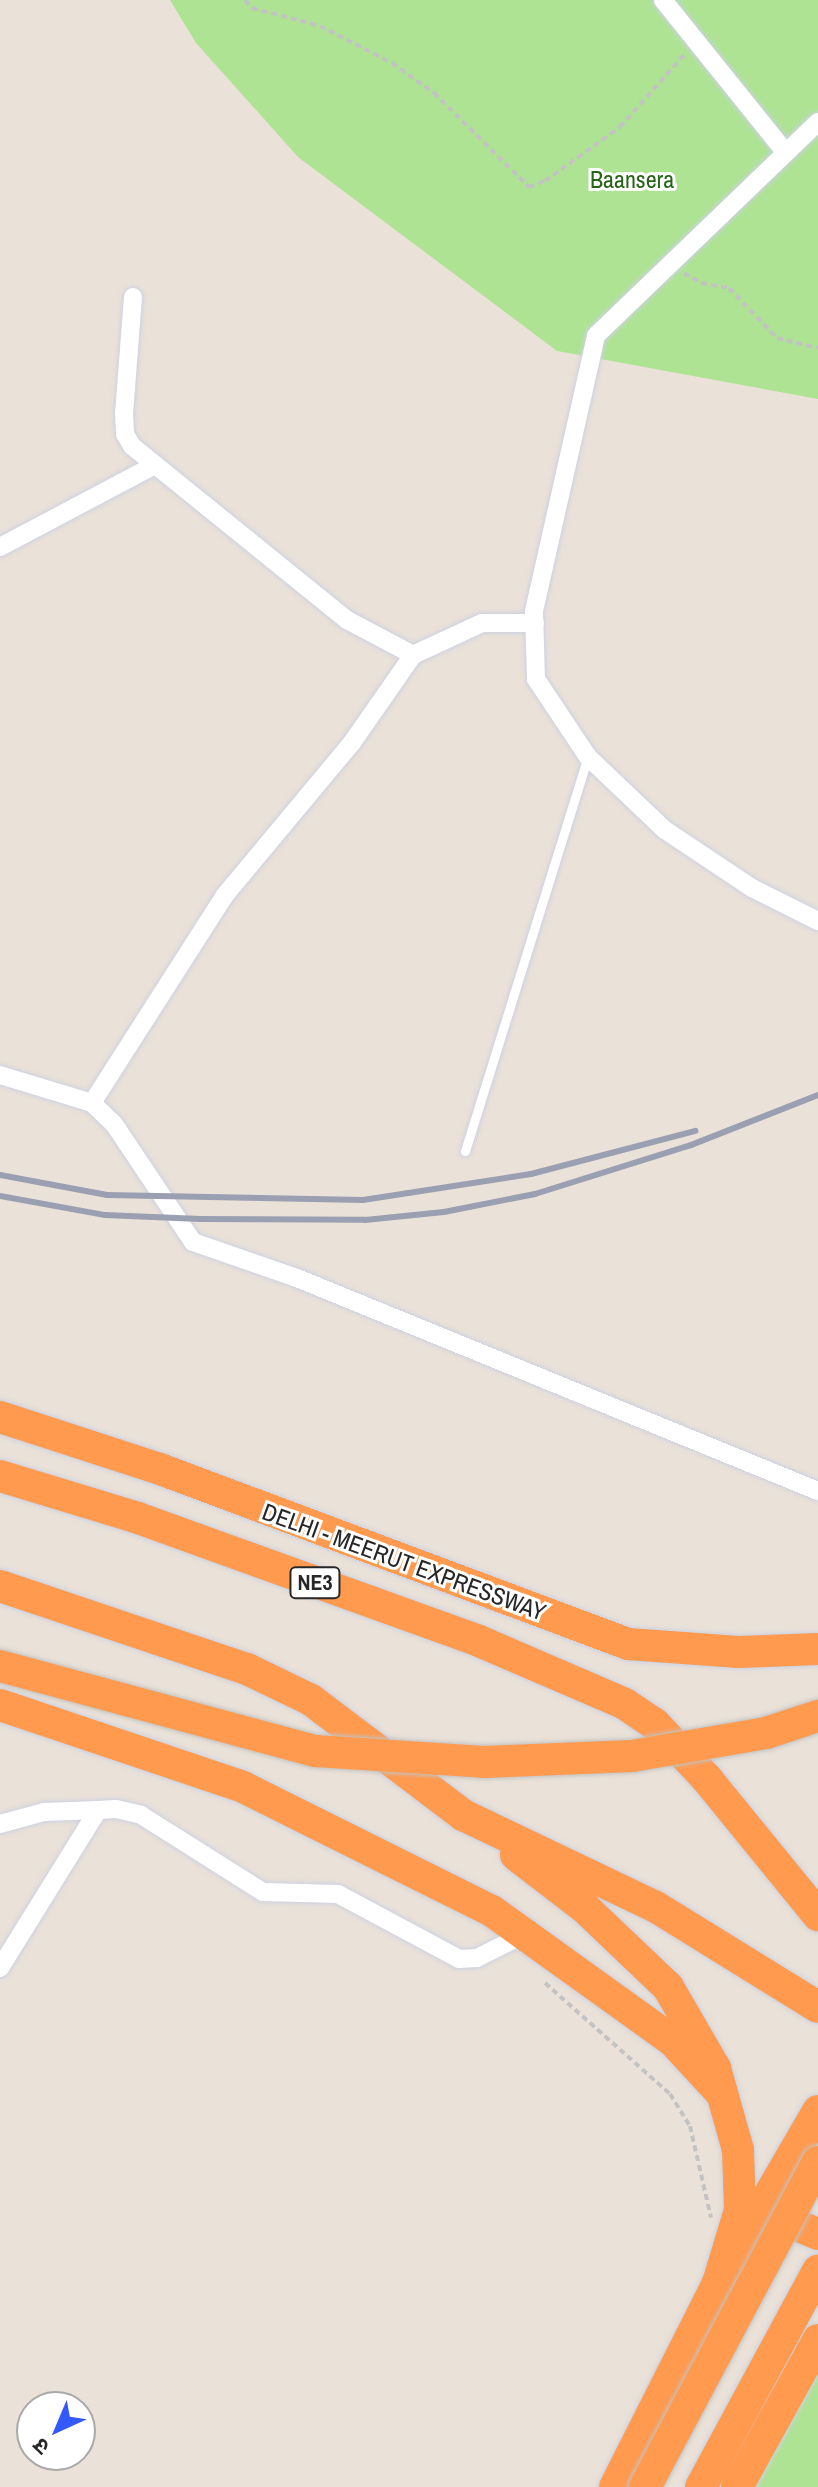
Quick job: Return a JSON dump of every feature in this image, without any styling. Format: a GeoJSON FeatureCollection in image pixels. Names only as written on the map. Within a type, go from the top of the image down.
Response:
{"type":"FeatureCollection","features":[{"type":"Feature","properties":{"kind":"highway","name":"DELHI - MEERUT EXPRESSWAY"},"geometry":{"type":"LineString","coordinates":[[0,1417],[160,1469],[628,1644],[739,1652],[818,1649]]}},
{"type":"Feature","properties":{"kind":"highway","name":"DELHI - MEERUT EXPRESSWAY"},"geometry":{"type":"LineString","coordinates":[[0,1476],[152,1523],[465,1636],[625,1704],[655,1724],[707,1779],[818,1915]]}},
{"type":"Feature","properties":{"kind":"highway"},"geometry":{"type":"LineString","coordinates":[[0,1586],[247,1669],[311,1700],[585,1908],[668,1987],[715,2068],[738,2150],[740,2210],[718,2283]]}},
{"type":"Feature","properties":{"kind":"highway"},"geometry":{"type":"LineString","coordinates":[[0,1666],[315,1751],[484,1762],[632,1756],[766,1733],[818,1716]]}},
{"type":"Feature","properties":{"kind":"highway"},"geometry":{"type":"LineString","coordinates":[[0,1705],[243,1787],[382,1852],[525,1934],[673,2041],[722,2094]]}},
{"type":"Feature","properties":{"kind":"highway"},"geometry":{"type":"LineString","coordinates":[[463,1815],[656,1907],[818,2007]]}},
{"type":"Feature","properties":{"kind":"highway"},"geometry":{"type":"LineString","coordinates":[[615,2487],[718,2283],[818,2111]]}},
{"type":"Feature","properties":{"kind":"highway"},"geometry":{"type":"LineString","coordinates":[[645,2487],[818,2162]]}},
{"type":"Feature","properties":{"kind":"highway"},"geometry":{"type":"LineString","coordinates":[[754,2219],[779,2218],[818,2234]]}},
{"type":"Feature","properties":{"kind":"highway"},"geometry":{"type":"LineString","coordinates":[[701,2487],[818,2271]]}},
{"type":"Feature","properties":{"kind":"highway"},"geometry":{"type":"LineString","coordinates":[[737,2487],[818,2340]]}},
{"type":"Feature","properties":{"kind":"street"},"geometry":{"type":"LineString","coordinates":[[663,0],[694,45],[786,153]]}},
{"type":"Feature","properties":{"kind":"street"},"geometry":{"type":"LineString","coordinates":[[818,122],[596,336],[535,623],[536,679],[588,757],[665,830],[752,888],[818,921]]}},
{"type":"Feature","properties":{"kind":"street"},"geometry":{"type":"LineString","coordinates":[[133,297],[125,434],[153,466],[347,620],[413,655]]}},
{"type":"Feature","properties":{"kind":"street"},"geometry":{"type":"LineString","coordinates":[[0,547],[153,466]]}},
{"type":"Feature","properties":{"kind":"street"},"geometry":{"type":"LineString","coordinates":[[92,1103],[225,895],[351,744],[413,655],[482,623],[535,623]]}},
{"type":"Feature","properties":{"kind":"street"},"geometry":{"type":"LineString","coordinates":[[0,1075],[92,1103],[114,1124],[193,1242],[297,1278],[818,1491]]}},
{"type":"Feature","properties":{"kind":"street"},"geometry":{"type":"LineString","coordinates":[[0,1824],[44,1812],[98,1810],[141,1815],[263,1892],[338,1894],[459,1959],[477,1958],[525,1934]]}},
{"type":"Feature","properties":{"kind":"street"},"geometry":{"type":"LineString","coordinates":[[0,1968],[98,1810]]}},
{"type":"Feature","properties":{"kind":"lane"},"geometry":{"type":"LineString","coordinates":[[465,1151],[588,757]]}},
{"type":"Feature","properties":{"kind":"path"},"geometry":{"type":"LineString","coordinates":[[245,0],[252,8],[320,26],[392,63],[434,93],[529,187],[545,181],[620,127],[694,45]]}},
{"type":"Feature","properties":{"kind":"path"},"geometry":{"type":"LineString","coordinates":[[672,260],[691,279],[729,288],[777,338],[818,348]]}},
{"type":"Feature","properties":{"kind":"green space","name":"Baansera"},"geometry":{"type":"Polygon","coordinates":[[[170,0],[818,0],[818,399],[557,351],[298,157],[196,43],[170,0]]]}},
{"type":"Feature","properties":{"kind":"green space"},"geometry":{"type":"Polygon","coordinates":[[[818,2367],[818,2487],[753,2487],[818,2367]]]}},
{"type":"Feature","properties":{"kind":"railway"},"geometry":{"type":"LineString","coordinates":[[0,1196],[105,1215],[200,1219],[365,1220],[444,1212],[535,1194],[691,1145],[818,1095]]}},
{"type":"Feature","properties":{"kind":"railway"},"geometry":{"type":"LineString","coordinates":[[0,1175],[107,1195],[363,1200],[531,1174],[695,1131]]}}]}
